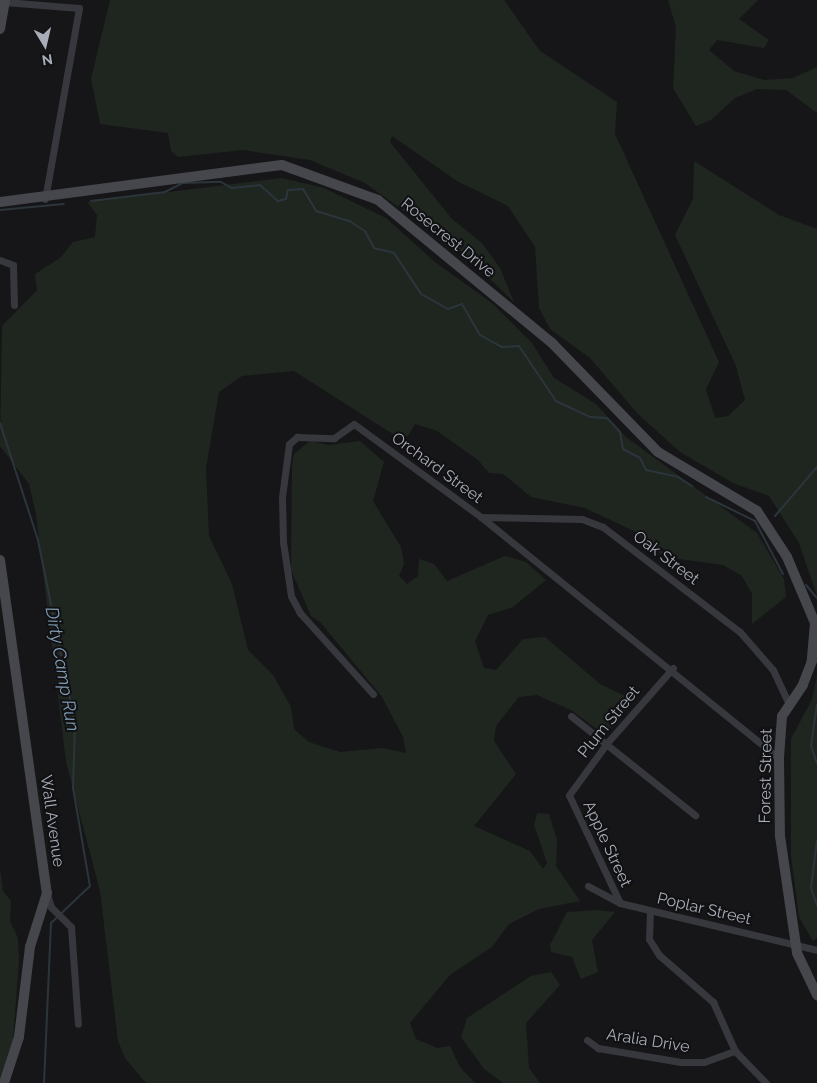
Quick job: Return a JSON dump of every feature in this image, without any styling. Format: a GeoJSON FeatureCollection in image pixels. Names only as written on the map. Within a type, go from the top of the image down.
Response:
{"type":"FeatureCollection","features":[{"type":"Feature","properties":{"kind":"street"},"geometry":{"type":"LineString","coordinates":[[0,29],[5,1],[78,4],[45,198]]}},
{"type":"Feature","properties":{"kind":"street","name":"Rosecrest Drive"},"geometry":{"type":"LineString","coordinates":[[0,202],[45,198],[282,165],[378,200],[552,343],[658,452],[704,480]]}},
{"type":"Feature","properties":{"kind":"street"},"geometry":{"type":"LineString","coordinates":[[0,260],[13,265],[14,304]]}},
{"type":"Feature","properties":{"kind":"street","name":"Orchard Street"},"geometry":{"type":"LineString","coordinates":[[373,694],[300,612],[291,596],[282,506],[289,444],[297,437],[334,438],[354,424],[481,517],[673,668],[779,758]]}},
{"type":"Feature","properties":{"kind":"street","name":"Forest Street"},"geometry":{"type":"LineString","coordinates":[[704,480],[758,511],[787,558],[815,623],[812,661],[804,686],[782,716],[779,758],[780,836],[796,944]]}},
{"type":"Feature","properties":{"kind":"street","name":"Oak Street"},"geometry":{"type":"LineString","coordinates":[[481,517],[582,519],[603,527],[740,632],[773,670],[789,705]]}},
{"type":"Feature","properties":{"kind":"street","name":"Wall Avenue"},"geometry":{"type":"LineString","coordinates":[[0,560],[47,894],[30,947],[19,1037],[4,1083]]}},
{"type":"Feature","properties":{"kind":"street","name":"Plum Street"},"geometry":{"type":"LineString","coordinates":[[569,796],[607,743],[673,668]]}},
{"type":"Feature","properties":{"kind":"street"},"geometry":{"type":"LineString","coordinates":[[570,716],[607,743],[695,815]]}},
{"type":"Feature","properties":{"kind":"street","name":"Apple Street"},"geometry":{"type":"LineString","coordinates":[[569,796],[620,904]]}},
{"type":"Feature","properties":{"kind":"street","name":"Poplar Street"},"geometry":{"type":"LineString","coordinates":[[588,886],[620,904],[817,950]]}},
{"type":"Feature","properties":{"kind":"street"},"geometry":{"type":"LineString","coordinates":[[47,894],[51,907],[68,920],[78,1024]]}},
{"type":"Feature","properties":{"kind":"street"},"geometry":{"type":"LineString","coordinates":[[650,911],[649,938],[659,955],[712,1002],[735,1051],[766,1083]]}},
{"type":"Feature","properties":{"kind":"street"},"geometry":{"type":"LineString","coordinates":[[796,944],[817,995]]}},
{"type":"Feature","properties":{"kind":"street","name":"Aralia Drive"},"geometry":{"type":"LineString","coordinates":[[587,1040],[598,1048],[681,1062],[704,1062],[735,1051]]}},
{"type":"Feature","properties":{"kind":"shaded area"},"geometry":{"type":"Polygon","coordinates":[[[110,0],[504,0],[540,51],[617,102],[615,134],[719,362],[706,389],[715,418],[728,416],[745,400],[736,366],[675,235],[693,199],[694,161],[779,215],[817,229],[817,596],[799,543],[769,496],[733,483],[680,452],[638,414],[590,358],[550,329],[539,308],[535,247],[508,206],[457,181],[392,136],[390,142],[452,219],[482,243],[500,268],[514,302],[465,255],[365,183],[310,160],[243,150],[178,157],[171,151],[168,133],[100,124],[91,79],[110,0]]]}},
{"type":"Feature","properties":{"kind":"shaded area"},"geometry":{"type":"Polygon","coordinates":[[[668,0],[758,0],[739,19],[769,40],[764,48],[717,40],[709,50],[734,71],[764,80],[793,78],[817,67],[817,113],[786,90],[757,89],[735,98],[711,120],[696,126],[673,88],[676,27],[668,0]]]}},
{"type":"Feature","properties":{"kind":"shaded area"},"geometry":{"type":"Polygon","coordinates":[[[282,178],[324,188],[386,218],[435,262],[492,303],[532,343],[554,378],[596,404],[626,437],[757,533],[784,579],[786,597],[752,624],[752,594],[742,576],[723,565],[665,557],[634,531],[585,508],[531,497],[503,474],[489,473],[478,460],[437,431],[415,424],[408,436],[399,438],[294,371],[242,376],[219,392],[206,468],[209,536],[232,584],[248,650],[273,675],[291,707],[294,729],[309,742],[340,752],[383,748],[406,753],[403,737],[382,697],[321,623],[311,616],[291,570],[292,465],[294,454],[310,441],[329,445],[360,441],[384,462],[373,501],[401,547],[404,564],[399,576],[407,584],[418,576],[419,559],[434,564],[447,581],[505,556],[526,562],[546,580],[513,607],[488,615],[475,641],[484,668],[496,670],[523,639],[545,637],[600,684],[625,696],[628,707],[615,725],[602,733],[571,710],[537,695],[519,697],[496,726],[494,741],[516,774],[474,826],[530,851],[543,869],[547,863],[534,825],[537,813],[549,814],[557,840],[556,866],[580,901],[539,909],[509,924],[492,947],[450,975],[410,1023],[416,1039],[437,1048],[450,1046],[460,1067],[475,1083],[146,1083],[125,1058],[118,1041],[100,891],[66,762],[36,514],[29,484],[0,446],[2,326],[37,290],[35,274],[60,258],[73,242],[95,237],[97,215],[87,202],[282,178]]]}},
{"type":"Feature","properties":{"kind":"shaded area"},"geometry":{"type":"Polygon","coordinates":[[[817,676],[817,938],[813,941],[799,917],[791,856],[791,739],[812,699],[817,676]]]}},
{"type":"Feature","properties":{"kind":"shaded area"},"geometry":{"type":"Polygon","coordinates":[[[0,869],[3,891],[11,901],[10,921],[18,938],[19,961],[13,1040],[0,1079],[0,869]]]}},
{"type":"Feature","properties":{"kind":"shaded area"},"geometry":{"type":"Polygon","coordinates":[[[596,910],[615,912],[592,940],[598,972],[581,979],[572,957],[551,952],[550,945],[567,912],[596,910]]]}},
{"type":"Feature","properties":{"kind":"shaded area"},"geometry":{"type":"Polygon","coordinates":[[[551,972],[560,985],[526,1023],[529,1068],[540,1083],[503,1083],[484,1069],[461,1037],[467,1018],[531,976],[551,972]]]}},
{"type":"Feature","properties":{"kind":"waterway"},"geometry":{"type":"LineString","coordinates":[[91,201],[165,192],[183,183],[221,182],[232,188],[260,185],[278,201],[286,199],[288,190],[303,189],[316,211],[351,222],[365,231],[374,248],[394,253],[421,294],[448,309],[462,304],[480,335],[502,347],[519,346],[556,401],[591,417],[607,418],[620,432],[623,449],[640,458],[646,470],[678,477],[692,486]]}},
{"type":"Feature","properties":{"kind":"waterway"},"geometry":{"type":"LineString","coordinates":[[0,210],[64,204]]}},
{"type":"Feature","properties":{"kind":"waterway","name":"Dirty Camp Run"},"geometry":{"type":"LineString","coordinates":[[0,423],[38,540],[75,724],[73,788],[90,886],[51,923],[44,1083]]}},
{"type":"Feature","properties":{"kind":"waterway"},"geometry":{"type":"LineString","coordinates":[[775,516],[817,467]]}},
{"type":"Feature","properties":{"kind":"waterway"},"geometry":{"type":"LineString","coordinates":[[706,497],[755,521],[783,574]]}},
{"type":"Feature","properties":{"kind":"waterway"},"geometry":{"type":"LineString","coordinates":[[806,585],[817,598]]}},
{"type":"Feature","properties":{"kind":"waterway"},"geometry":{"type":"LineString","coordinates":[[817,704],[811,746],[817,763]]}},
{"type":"Feature","properties":{"kind":"waterway"},"geometry":{"type":"LineString","coordinates":[[817,840],[811,888],[817,905]]}}]}
